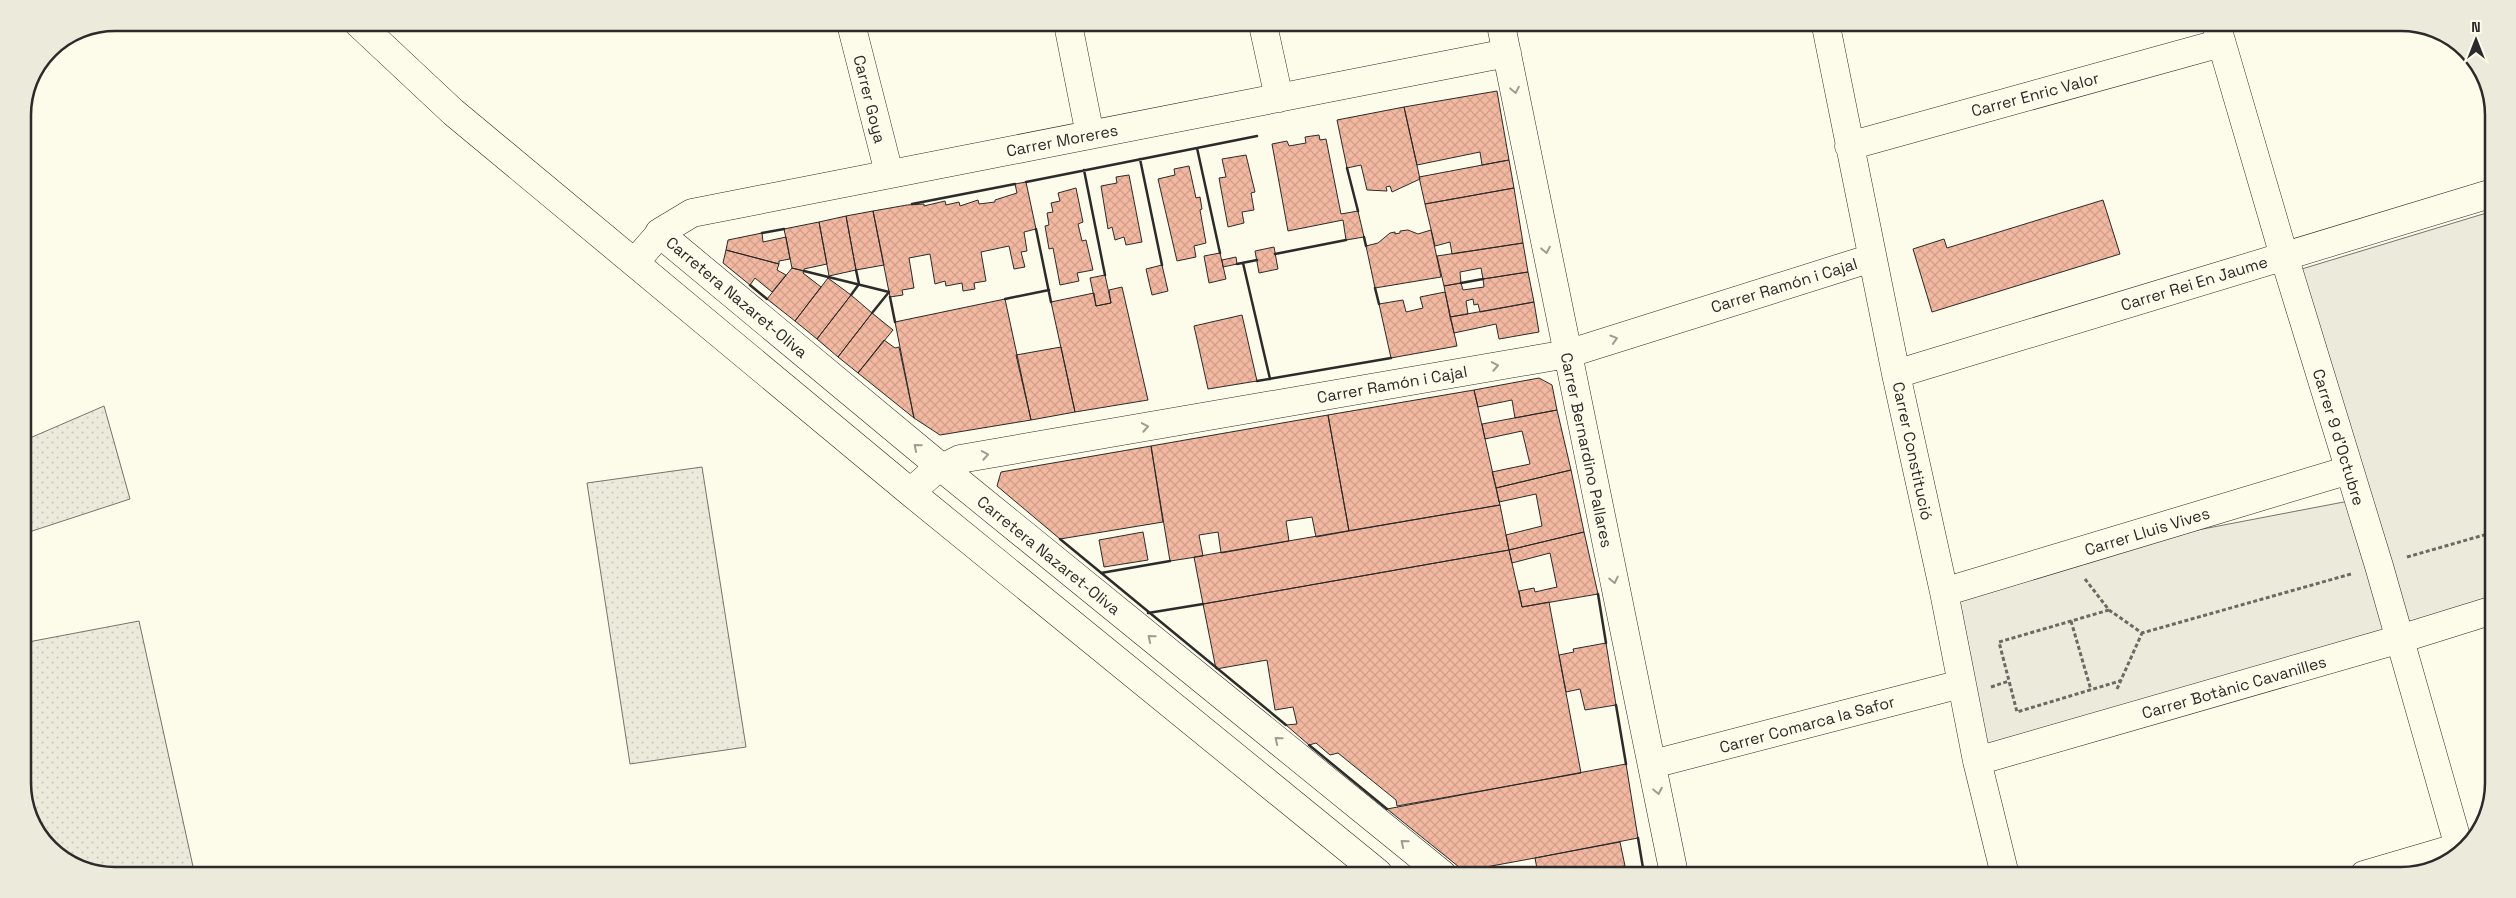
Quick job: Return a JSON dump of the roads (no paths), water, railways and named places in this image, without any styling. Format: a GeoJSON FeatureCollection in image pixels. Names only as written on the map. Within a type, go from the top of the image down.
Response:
{"type":"FeatureCollection","features":[{"type":"Feature","properties":{"kind":"street"},"geometry":{"type":"LineString","coordinates":[[367,31],[454,112],[1371,867]]}},
{"type":"Feature","properties":{"kind":"street","name":"Carrer Goya"},"geometry":{"type":"LineString","coordinates":[[854,31],[889,174]]}},
{"type":"Feature","properties":{"kind":"street"},"geometry":{"type":"LineString","coordinates":[[1069,31],[1090,135]]}},
{"type":"Feature","properties":{"kind":"street"},"geometry":{"type":"LineString","coordinates":[[1263,31],[1279,98]]}},
{"type":"Feature","properties":{"kind":"street","name":"Carrer Bernardino Pallares"},"geometry":{"type":"LineString","coordinates":[[1502,31],[1673,867]]}},
{"type":"Feature","properties":{"kind":"street","name":"Carrer Constitució"},"geometry":{"type":"LineString","coordinates":[[1827,31],[1896,374],[1944,592],[1977,761],[2003,867]]}},
{"type":"Feature","properties":{"kind":"street","name":"Carrer Enric Valor"},"geometry":{"type":"LineString","coordinates":[[1849,146],[2219,35]]}},
{"type":"Feature","properties":{"kind":"street","name":"Carrer 9 d'Octubre"},"geometry":{"type":"LineString","coordinates":[[2219,35],[2461,841]]}},
{"type":"Feature","properties":{"kind":"street","name":"Carrer Moreres"},"geometry":{"type":"LineString","coordinates":[[636,262],[660,234],[692,213],[1507,53]]}},
{"type":"Feature","properties":{"kind":"street","name":"Carrer Rei En Jaume"},"geometry":{"type":"LineString","coordinates":[[1896,374],[2485,196]]}},
{"type":"Feature","properties":{"kind":"street","name":"Carretera Nazaret-Oliva"},"geometry":{"type":"LineString","coordinates":[[660,234],[942,468],[1433,867]]}},
{"type":"Feature","properties":{"kind":"street","name":"Carrer Ramón i Cajal"},"geometry":{"type":"LineString","coordinates":[[912,491],[932,473],[960,459],[1567,354],[1872,258]]}},
{"type":"Feature","properties":{"kind":"street","name":"Carrer Lluis Vives"},"geometry":{"type":"LineString","coordinates":[[1944,592],[2349,470]]}},
{"type":"Feature","properties":{"kind":"street","name":"Carrer Botànic Cavanilles"},"geometry":{"type":"LineString","coordinates":[[1977,761],[2400,640],[2485,613]]}},
{"type":"Feature","properties":{"kind":"street","name":"Carrer Comarca la Safor"},"geometry":{"type":"LineString","coordinates":[[1653,764],[1961,684]]}},
{"type":"Feature","properties":{"kind":"street"},"geometry":{"type":"LineString","coordinates":[[2391,867],[2453,849]]}}]}
